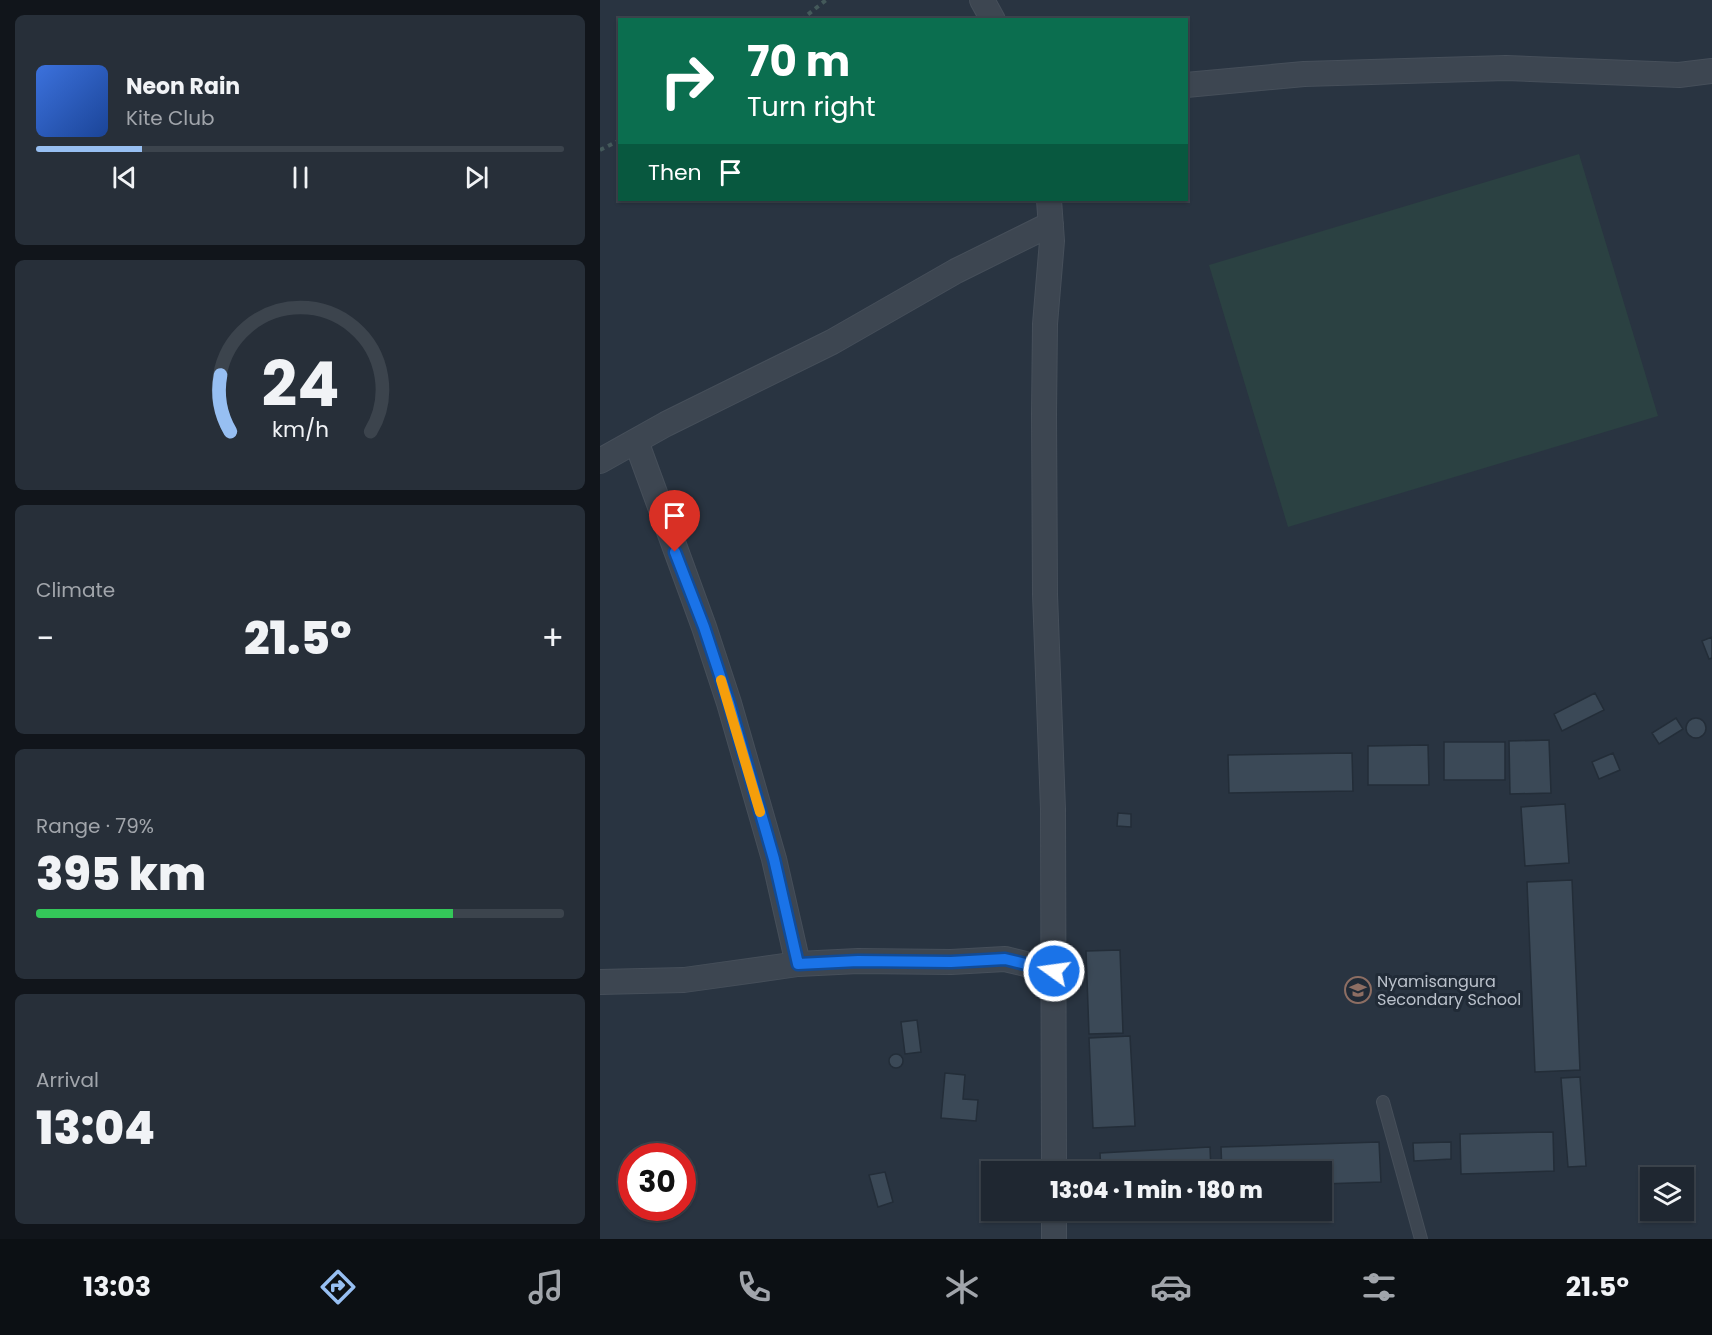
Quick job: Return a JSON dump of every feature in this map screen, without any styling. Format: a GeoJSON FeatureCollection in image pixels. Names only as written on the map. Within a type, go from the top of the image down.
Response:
{"type":"FeatureCollection","features":[{"type":"Feature","properties":{"kind":"street"},"geometry":{"type":"LineString","coordinates":[[982,0],[992,18]]}},
{"type":"Feature","properties":{"kind":"street"},"geometry":{"type":"LineString","coordinates":[[1188,85],[1304,74],[1506,68],[1679,75],[1712,71]]}},
{"type":"Feature","properties":{"kind":"street"},"geometry":{"type":"LineString","coordinates":[[1049,201],[1052,241],[1045,324],[1044,414],[1045,594],[1053,809],[1054,1161]]}},
{"type":"Feature","properties":{"kind":"street"},"geometry":{"type":"LineString","coordinates":[[600,461],[832,342],[956,271],[1051,224]]}},
{"type":"Feature","properties":{"kind":"street"},"geometry":{"type":"LineString","coordinates":[[636,441],[704,627],[729,703],[774,859],[798,964]]}},
{"type":"Feature","properties":{"kind":"street"},"geometry":{"type":"LineString","coordinates":[[600,982],[684,980],[798,964],[858,961],[951,962],[1005,959],[1054,971]]}},
{"type":"Feature","properties":{"kind":"street"},"geometry":{"type":"LineString","coordinates":[[1054,1221],[1054,1239]]}},
{"type":"Feature","properties":{"kind":"lane"},"geometry":{"type":"LineString","coordinates":[[1383,1102],[1421,1239]]}},
{"type":"Feature","properties":{"kind":"path"},"geometry":{"type":"LineString","coordinates":[[804,18],[826,0]]}},
{"type":"Feature","properties":{"kind":"path"},"geometry":{"type":"LineString","coordinates":[[600,150],[618,141]]}},
{"type":"Feature","properties":{"kind":"green space"},"geometry":{"type":"Polygon","coordinates":[[[1579,154],[1658,416],[1288,527],[1209,265],[1579,154]]]}},
{"type":"Feature","properties":{"kind":"building"},"geometry":{"type":"Polygon","coordinates":[[[1712,637],[1712,658],[1709,659],[1702,641],[1712,637]]]}},
{"type":"Feature","properties":{"kind":"building"},"geometry":{"type":"Polygon","coordinates":[[[1595,693],[1604,710],[1562,731],[1554,714],[1595,693]]]}},
{"type":"Feature","properties":{"kind":"building"},"geometry":{"type":"Polygon","coordinates":[[[1676,718],[1683,729],[1659,744],[1652,733],[1676,718]]]}},
{"type":"Feature","properties":{"kind":"building"},"geometry":{"type":"Polygon","coordinates":[[[1692,718],[1700,718],[1706,724],[1706,732],[1700,738],[1692,738],[1686,732],[1686,724],[1692,718]]]}},
{"type":"Feature","properties":{"kind":"building"},"geometry":{"type":"Polygon","coordinates":[[[1549,740],[1551,793],[1510,794],[1509,741],[1549,740]]]}},
{"type":"Feature","properties":{"kind":"building"},"geometry":{"type":"Polygon","coordinates":[[[1444,742],[1505,742],[1505,780],[1444,780],[1444,742]]]}},
{"type":"Feature","properties":{"kind":"building"},"geometry":{"type":"Polygon","coordinates":[[[1428,745],[1429,785],[1368,785],[1368,746],[1428,745]]]}},
{"type":"Feature","properties":{"kind":"building"},"geometry":{"type":"Polygon","coordinates":[[[1352,753],[1353,791],[1229,793],[1228,755],[1352,753]]]}},
{"type":"Feature","properties":{"kind":"building"},"geometry":{"type":"Polygon","coordinates":[[[1613,753],[1620,770],[1599,779],[1592,762],[1613,753]]]}},
{"type":"Feature","properties":{"kind":"building"},"geometry":{"type":"Polygon","coordinates":[[[1565,804],[1569,863],[1525,866],[1521,807],[1565,804]]]}},
{"type":"Feature","properties":{"kind":"building"},"geometry":{"type":"Polygon","coordinates":[[[1118,813],[1131,814],[1131,827],[1117,826],[1118,813]]]}},
{"type":"Feature","properties":{"kind":"building"},"geometry":{"type":"Polygon","coordinates":[[[1572,880],[1580,1070],[1535,1072],[1527,882],[1572,880]]]}},
{"type":"Feature","properties":{"kind":"building"},"geometry":{"type":"Polygon","coordinates":[[[1120,950],[1123,1033],[1089,1034],[1086,951],[1120,950]]]}},
{"type":"Feature","properties":{"kind":"building"},"geometry":{"type":"Polygon","coordinates":[[[917,1020],[921,1052],[905,1054],[901,1022],[917,1020]]]}},
{"type":"Feature","properties":{"kind":"building"},"geometry":{"type":"Polygon","coordinates":[[[1130,1036],[1135,1126],[1093,1128],[1089,1038],[1130,1036]]]}},
{"type":"Feature","properties":{"kind":"building"},"geometry":{"type":"Polygon","coordinates":[[[893,1054],[899,1054],[903,1061],[899,1068],[893,1068],[889,1064],[889,1058],[893,1054]]]}},
{"type":"Feature","properties":{"kind":"building"},"geometry":{"type":"Polygon","coordinates":[[[945,1073],[965,1075],[963,1099],[978,1100],[976,1121],[941,1118],[945,1073]]]}},
{"type":"Feature","properties":{"kind":"building"},"geometry":{"type":"Polygon","coordinates":[[[1580,1077],[1586,1166],[1568,1167],[1561,1078],[1580,1077]]]}},
{"type":"Feature","properties":{"kind":"building"},"geometry":{"type":"Polygon","coordinates":[[[1553,1132],[1554,1171],[1461,1174],[1460,1134],[1553,1132]]]}},
{"type":"Feature","properties":{"kind":"building"},"geometry":{"type":"Polygon","coordinates":[[[1379,1142],[1381,1182],[1332,1184],[1332,1161],[1222,1161],[1221,1147],[1379,1142]]]}},
{"type":"Feature","properties":{"kind":"building"},"geometry":{"type":"Polygon","coordinates":[[[1451,1142],[1451,1159],[1414,1161],[1413,1143],[1451,1142]]]}},
{"type":"Feature","properties":{"kind":"building"},"geometry":{"type":"Polygon","coordinates":[[[1210,1147],[1211,1161],[1100,1161],[1100,1153],[1210,1147]]]}},
{"type":"Feature","properties":{"kind":"building"},"geometry":{"type":"Polygon","coordinates":[[[885,1172],[893,1202],[878,1207],[869,1175],[885,1172]]]}},
{"type":"Feature","properties":{"kind":"slow traffic"},"geometry":{"type":"LineString","coordinates":[[721,680],[760,812]]}},
{"type":"Feature","properties":{"kind":"place","name":"Nyamisangura Secondary School"},"geometry":{"type":"Point","coordinates":[1358,990]}},
{"type":"Feature","properties":{"kind":"route"},"geometry":{"type":"LineString","coordinates":[[675,552],[704,627],[729,703],[774,859],[798,964],[1005,959],[1054,971]]}}]}
